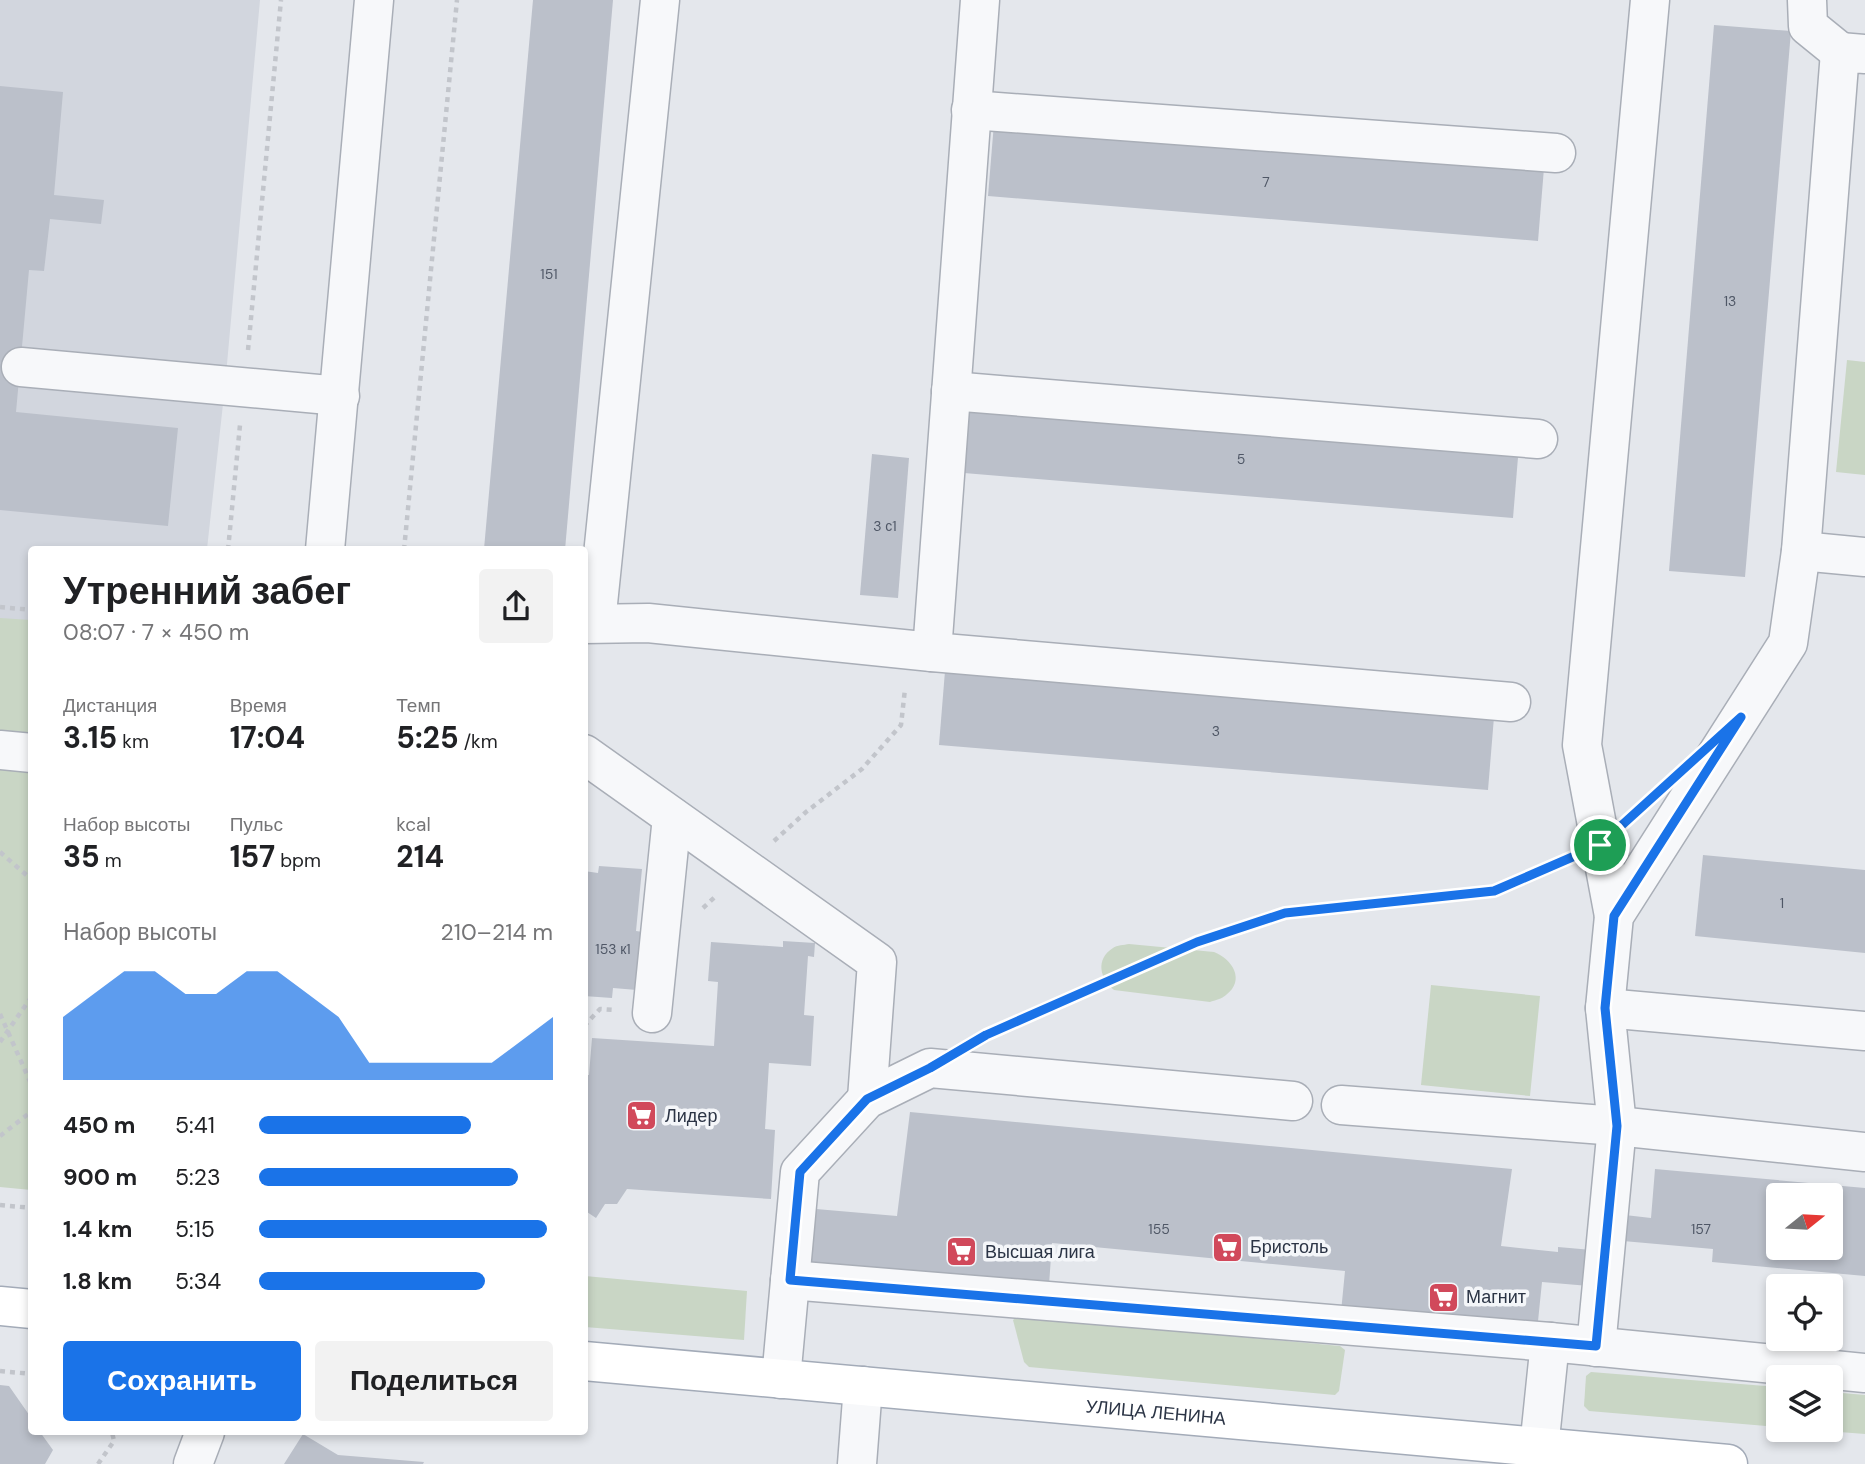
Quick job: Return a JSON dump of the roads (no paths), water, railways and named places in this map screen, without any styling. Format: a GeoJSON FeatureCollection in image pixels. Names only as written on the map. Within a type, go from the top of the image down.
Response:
{"type":"FeatureCollection","features":[{"type":"Feature","properties":{"kind":"main road"},"geometry":{"type":"LineString","coordinates":[[0,1306],[28,1309]]}},
{"type":"Feature","properties":{"kind":"main road","name":"УЛИЦА ЛЕНИНА"},"geometry":{"type":"LineString","coordinates":[[588,1361],[1705,1463]]}},
{"type":"Feature","properties":{"kind":"street"},"geometry":{"type":"LineString","coordinates":[[325,546],[374,0]]}},
{"type":"Feature","properties":{"kind":"street"},"geometry":{"type":"LineString","coordinates":[[660,0],[590,623],[648,623],[921,651],[1511,702]]}},
{"type":"Feature","properties":{"kind":"street"},"geometry":{"type":"LineString","coordinates":[[921,651],[951,391],[980,0]]}},
{"type":"Feature","properties":{"kind":"street"},"geometry":{"type":"LineString","coordinates":[[1596,1346],[1617,1126],[1605,1008],[1614,916],[1582,746],[1650,0]]}},
{"type":"Feature","properties":{"kind":"street"},"geometry":{"type":"LineString","coordinates":[[1614,916],[1788,643],[1801,551],[1852,53],[1808,26],[1807,0]]}},
{"type":"Feature","properties":{"kind":"street"},"geometry":{"type":"LineString","coordinates":[[971,110],[1556,153]]}},
{"type":"Feature","properties":{"kind":"street"},"geometry":{"type":"LineString","coordinates":[[21,367],[340,396]]}},
{"type":"Feature","properties":{"kind":"street"},"geometry":{"type":"LineString","coordinates":[[951,391],[1538,439]]}},
{"type":"Feature","properties":{"kind":"street"},"geometry":{"type":"LineString","coordinates":[[1801,551],[1865,557]]}},
{"type":"Feature","properties":{"kind":"street"},"geometry":{"type":"LineString","coordinates":[[0,750],[28,753]]}},
{"type":"Feature","properties":{"kind":"street"},"geometry":{"type":"LineString","coordinates":[[588,757],[877,962],[867,1099]]}},
{"type":"Feature","properties":{"kind":"street"},"geometry":{"type":"LineString","coordinates":[[652,1013],[672,817]]}},
{"type":"Feature","properties":{"kind":"street"},"geometry":{"type":"LineString","coordinates":[[1605,1008],[1865,1031]]}},
{"type":"Feature","properties":{"kind":"street"},"geometry":{"type":"LineString","coordinates":[[781,1379],[800,1172],[867,1099],[930,1068],[1293,1101]]}},
{"type":"Feature","properties":{"kind":"street"},"geometry":{"type":"LineString","coordinates":[[1340,1105],[1617,1126],[1865,1152]]}},
{"type":"Feature","properties":{"kind":"street"},"geometry":{"type":"LineString","coordinates":[[790,1280],[1550,1342],[1865,1373]]}},
{"type":"Feature","properties":{"kind":"street"},"geometry":{"type":"LineString","coordinates":[[1539,1448],[1550,1342]]}},
{"type":"Feature","properties":{"kind":"street"},"geometry":{"type":"LineString","coordinates":[[857,1464],[863,1386]]}},
{"type":"Feature","properties":{"kind":"street"},"geometry":{"type":"LineString","coordinates":[[193,1464],[204,1435]]}},
{"type":"Feature","properties":{"kind":"place","name":"Лидер"},"geometry":{"type":"Point","coordinates":[642,1116]}},
{"type":"Feature","properties":{"kind":"place","name":"Бристоль"},"geometry":{"type":"Point","coordinates":[1227,1247]}},
{"type":"Feature","properties":{"kind":"place","name":"Высшая лига"},"geometry":{"type":"Point","coordinates":[962,1252]}},
{"type":"Feature","properties":{"kind":"place","name":"Магнит"},"geometry":{"type":"Point","coordinates":[1443,1297]}}]}
